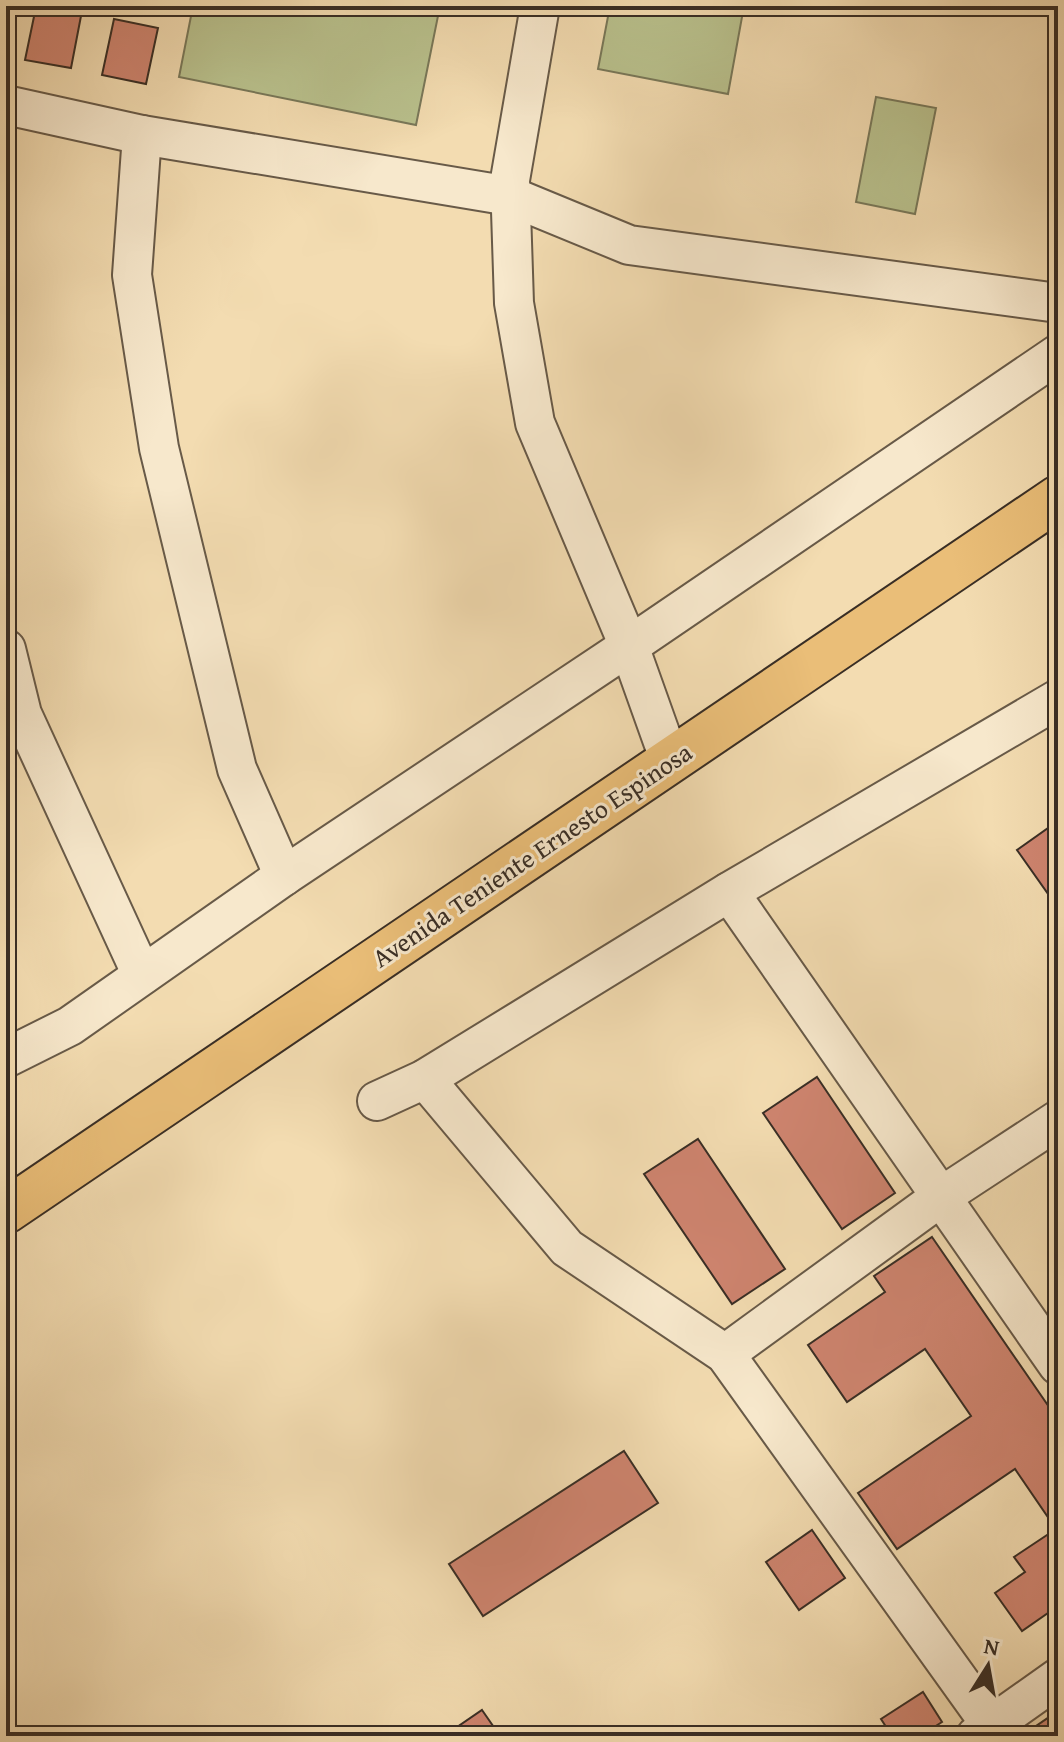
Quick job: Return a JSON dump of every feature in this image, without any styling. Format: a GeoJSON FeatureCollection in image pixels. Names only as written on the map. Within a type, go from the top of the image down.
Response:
{"type":"FeatureCollection","features":[{"type":"Feature","properties":{"kind":"main road","name":"Avenida Teniente Ernesto Espinosa"},"geometry":{"type":"LineString","coordinates":[[6,1211],[1058,498]]}},
{"type":"Feature","properties":{"kind":"street"},"geometry":{"type":"LineString","coordinates":[[540,6],[510,180],[514,303],[535,423],[629,646],[670,761]]}},
{"type":"Feature","properties":{"kind":"street"},"geometry":{"type":"LineString","coordinates":[[6,105],[142,135],[510,196],[629,245],[1058,303]]}},
{"type":"Feature","properties":{"kind":"street"},"geometry":{"type":"LineString","coordinates":[[142,135],[132,275],[159,448],[237,769],[284,876]]}},
{"type":"Feature","properties":{"kind":"street"},"geometry":{"type":"LineString","coordinates":[[6,1058],[70,1026],[284,876],[1058,354]]}},
{"type":"Feature","properties":{"kind":"street"},"geometry":{"type":"LineString","coordinates":[[6,649],[22,714],[142,975]]}},
{"type":"Feature","properties":{"kind":"street"},"geometry":{"type":"LineString","coordinates":[[377,1101],[425,1079],[729,892],[1058,699]]}},
{"type":"Feature","properties":{"kind":"street"},"geometry":{"type":"LineString","coordinates":[[729,892],[1058,1365]]}},
{"type":"Feature","properties":{"kind":"street"},"geometry":{"type":"LineString","coordinates":[[425,1079],[567,1248],[725,1354],[984,1730],[1058,1678]]}},
{"type":"Feature","properties":{"kind":"street"},"geometry":{"type":"LineString","coordinates":[[725,1354],[942,1196],[1058,1120]]}},
{"type":"Feature","properties":{"kind":"green space"},"geometry":{"type":"Polygon","coordinates":[[[193,6],[440,6],[416,125],[179,77],[193,6]]]}},
{"type":"Feature","properties":{"kind":"green space"},"geometry":{"type":"Polygon","coordinates":[[[610,6],[744,6],[728,94],[598,69],[610,6]]]}},
{"type":"Feature","properties":{"kind":"green space"},"geometry":{"type":"Polygon","coordinates":[[[876,97],[936,108],[915,214],[856,202],[876,97]]]}},
{"type":"Feature","properties":{"kind":"building"},"geometry":{"type":"Polygon","coordinates":[[[36,7],[81,16],[71,68],[25,60],[36,7]]]}},
{"type":"Feature","properties":{"kind":"building"},"geometry":{"type":"Polygon","coordinates":[[[114,19],[158,28],[146,84],[102,75],[114,19]]]}},
{"type":"Feature","properties":{"kind":"building"},"geometry":{"type":"Polygon","coordinates":[[[1058,821],[1058,908],[1017,850],[1058,821]]]}},
{"type":"Feature","properties":{"kind":"building"},"geometry":{"type":"Polygon","coordinates":[[[817,1077],[895,1193],[842,1229],[763,1113],[817,1077]]]}},
{"type":"Feature","properties":{"kind":"building"},"geometry":{"type":"Polygon","coordinates":[[[698,1139],[785,1269],[732,1304],[644,1174],[698,1139]]]}},
{"type":"Feature","properties":{"kind":"building"},"geometry":{"type":"Polygon","coordinates":[[[932,1237],[1058,1420],[1058,1606],[1022,1631],[995,1593],[1025,1572],[1014,1557],[1056,1529],[1015,1469],[897,1549],[858,1493],[971,1416],[925,1349],[847,1402],[808,1345],[885,1292],[874,1276],[932,1237]]]}},
{"type":"Feature","properties":{"kind":"building"},"geometry":{"type":"Polygon","coordinates":[[[624,1451],[658,1503],[483,1616],[449,1564],[624,1451]]]}},
{"type":"Feature","properties":{"kind":"building"},"geometry":{"type":"Polygon","coordinates":[[[812,1530],[845,1578],[799,1610],[766,1562],[812,1530]]]}},
{"type":"Feature","properties":{"kind":"building"},"geometry":{"type":"Polygon","coordinates":[[[923,1692],[942,1722],[920,1736],[892,1736],[881,1719],[923,1692]]]}},
{"type":"Feature","properties":{"kind":"building"},"geometry":{"type":"Polygon","coordinates":[[[482,1710],[500,1736],[444,1736],[482,1710]]]}},
{"type":"Feature","properties":{"kind":"building"},"geometry":{"type":"Polygon","coordinates":[[[1058,1711],[1058,1736],[1023,1735],[1058,1711]]]}}]}
